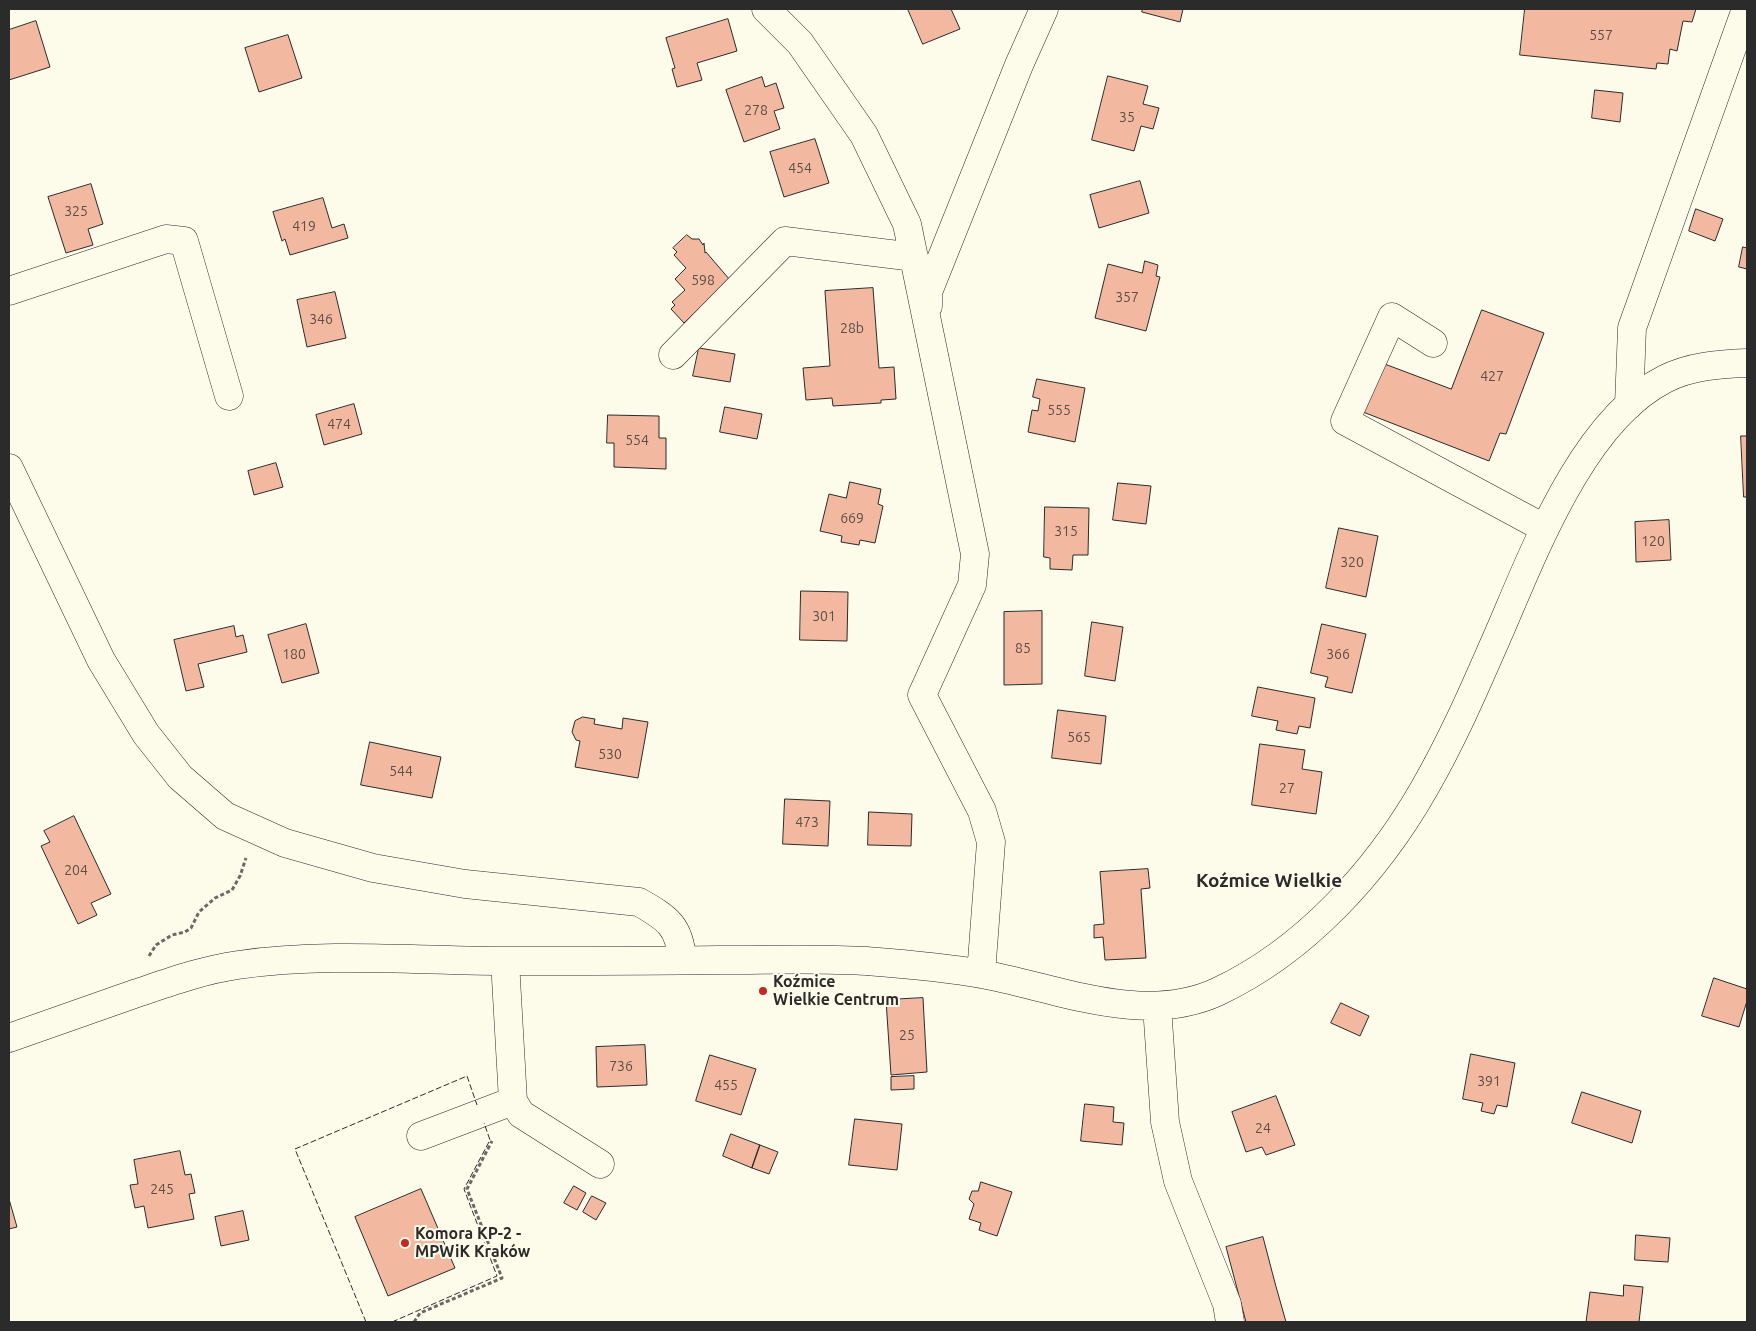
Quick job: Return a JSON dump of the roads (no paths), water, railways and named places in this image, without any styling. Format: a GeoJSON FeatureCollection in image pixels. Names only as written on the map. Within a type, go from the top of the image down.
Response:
{"type":"FeatureCollection","features":[{"type":"Feature","properties":{"kind":"street"},"geometry":{"type":"LineString","coordinates":[[766,9],[800,43],[864,134],[907,224],[975,554],[972,585],[922,695],[982,811],[991,842],[980,974]]}},
{"type":"Feature","properties":{"kind":"street"},"geometry":{"type":"LineString","coordinates":[[928,330],[928,292],[1044,9]]}},
{"type":"Feature","properties":{"kind":"street"},"geometry":{"type":"LineString","coordinates":[[1629,406],[1632,328],[1746,9]]}},
{"type":"Feature","properties":{"kind":"street"},"geometry":{"type":"LineString","coordinates":[[9,291],[166,239],[184,241],[229,396]]}},
{"type":"Feature","properties":{"kind":"street"},"geometry":{"type":"LineString","coordinates":[[674,355],[786,241],[914,257]]}},
{"type":"Feature","properties":{"kind":"street"},"geometry":{"type":"LineString","coordinates":[[1433,343],[1392,317],[1345,421],[1544,528]]}},
{"type":"Feature","properties":{"kind":"street"},"geometry":{"type":"LineString","coordinates":[[9,1038],[189,975],[236,965],[312,958],[505,961],[861,961],[928,966],[980,974],[1118,1003],[1157,1006],[1206,997],[1242,979],[1280,954],[1315,925],[1360,879],[1394,836],[1424,789],[1457,727],[1544,528],[1574,474],[1601,434],[1629,406],[1664,379],[1692,369],[1722,364],[1747,363]]}},
{"type":"Feature","properties":{"kind":"street"},"geometry":{"type":"LineString","coordinates":[[9,468],[102,660],[146,734],[180,777],[225,816],[285,843],[373,868],[465,884],[639,902],[661,914],[675,928],[681,944],[682,960]]}},
{"type":"Feature","properties":{"kind":"street"},"geometry":{"type":"LineString","coordinates":[[505,961],[513,1101],[521,1114],[600,1164]]}},
{"type":"Feature","properties":{"kind":"street"},"geometry":{"type":"LineString","coordinates":[[1157,1006],[1165,1122],[1178,1181],[1227,1304],[1230,1322]]}},
{"type":"Feature","properties":{"kind":"street"},"geometry":{"type":"LineString","coordinates":[[421,1136],[513,1101]]}},
{"type":"Feature","properties":{"kind":"place","name":"Koźmice Wielkie Centrum"},"geometry":{"type":"Point","coordinates":[763,991]}},
{"type":"Feature","properties":{"kind":"place","name":"Komora KP-2 - MPWiK Kraków"},"geometry":{"type":"Point","coordinates":[405,1243]}},
{"type":"Feature","properties":{"kind":"district","name":"Koźmice Wielkie"},"geometry":{"type":"Point","coordinates":[1269,881]}}]}
